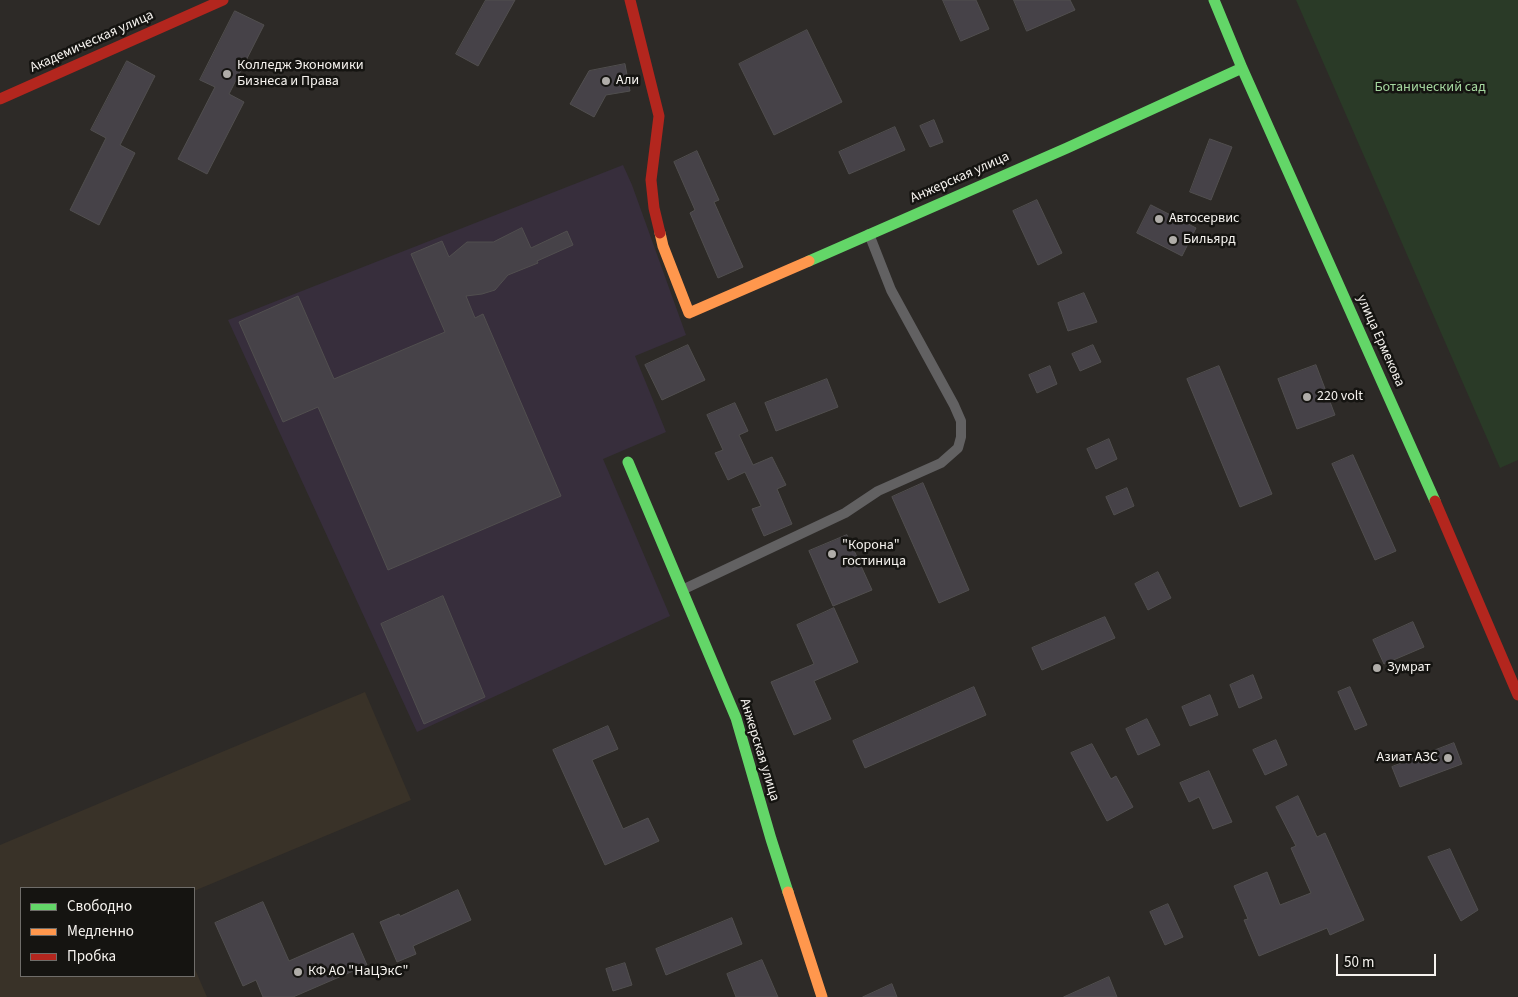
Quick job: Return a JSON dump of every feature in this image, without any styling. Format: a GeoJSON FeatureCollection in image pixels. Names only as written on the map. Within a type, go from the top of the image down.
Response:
{"type":"FeatureCollection","features":[{"type":"Feature","properties":{"kind":"street","name":"Академическая улица"},"geometry":{"type":"LineString","coordinates":[[0,99],[223,0]]}},
{"type":"Feature","properties":{"kind":"street","name":"Анжерская улица"},"geometry":{"type":"LineString","coordinates":[[630,0],[659,116],[650,180],[654,208],[663,246],[689,313],[1067,148],[1242,68]]}},
{"type":"Feature","properties":{"kind":"street","name":"улица Ермекова"},"geometry":{"type":"LineString","coordinates":[[1214,0],[1242,68],[1426,480],[1518,695]]}},
{"type":"Feature","properties":{"kind":"street"},"geometry":{"type":"LineString","coordinates":[[682,590],[845,513],[878,491],[941,463],[958,448],[961,437],[961,421],[890,290],[870,234]]}},
{"type":"Feature","properties":{"kind":"street","name":"Анжерская улица"},"geometry":{"type":"LineString","coordinates":[[628,462],[736,718],[771,839],[822,997]]}},
{"type":"Feature","properties":{"kind":"shaded area"},"geometry":{"type":"Polygon","coordinates":[[[623,165],[686,335],[635,356],[666,432],[603,459],[670,616],[417,732],[228,320],[623,165]]]}},
{"type":"Feature","properties":{"kind":"shaded area"},"geometry":{"type":"Polygon","coordinates":[[[365,692],[411,800],[195,891],[195,887],[20,887],[20,977],[195,977],[195,969],[207,997],[0,997],[0,845],[365,692]]]}},
{"type":"Feature","properties":{"kind":"green space","name":"Ботанический сад"},"geometry":{"type":"Polygon","coordinates":[[[1296,0],[1518,0],[1518,460],[1500,468],[1296,0]]]}},
{"type":"Feature","properties":{"kind":"building"},"geometry":{"type":"Polygon","coordinates":[[[486,0],[515,0],[478,66],[456,54],[486,0]]]}},
{"type":"Feature","properties":{"kind":"building"},"geometry":{"type":"Polygon","coordinates":[[[943,0],[976,0],[989,29],[961,41],[943,0]]]}},
{"type":"Feature","properties":{"kind":"building"},"geometry":{"type":"Polygon","coordinates":[[[1014,0],[1070,0],[1075,10],[1027,31],[1014,0]]]}},
{"type":"Feature","properties":{"kind":"building"},"geometry":{"type":"Polygon","coordinates":[[[235,11],[264,25],[229,94],[244,102],[207,174],[178,159],[215,87],[200,80],[235,11]]]}},
{"type":"Feature","properties":{"kind":"building"},"geometry":{"type":"Polygon","coordinates":[[[807,30],[842,102],[774,135],[739,64],[807,30]]]}},
{"type":"Feature","properties":{"kind":"building"},"geometry":{"type":"Polygon","coordinates":[[[127,61],[155,76],[120,145],[135,153],[99,225],[70,210],[106,138],[91,130],[127,61]]]}},
{"type":"Feature","properties":{"kind":"building","name":"Али"},"geometry":{"type":"Polygon","coordinates":[[[625,64],[630,91],[606,95],[594,117],[570,104],[589,71],[625,64]]]}},
{"type":"Feature","properties":{"kind":"building"},"geometry":{"type":"Polygon","coordinates":[[[934,120],[943,142],[930,147],[920,126],[934,120]]]}},
{"type":"Feature","properties":{"kind":"building"},"geometry":{"type":"Polygon","coordinates":[[[895,127],[905,150],[849,174],[839,152],[895,127]]]}},
{"type":"Feature","properties":{"kind":"building"},"geometry":{"type":"Polygon","coordinates":[[[1210,139],[1232,147],[1211,200],[1190,192],[1210,139]]]}},
{"type":"Feature","properties":{"kind":"building"},"geometry":{"type":"Polygon","coordinates":[[[697,151],[719,200],[714,202],[743,267],[718,278],[690,213],[695,210],[674,162],[697,151]]]}},
{"type":"Feature","properties":{"kind":"building"},"geometry":{"type":"Polygon","coordinates":[[[1037,200],[1062,253],[1038,265],[1013,211],[1037,200]]]}},
{"type":"Feature","properties":{"kind":"building"},"geometry":{"type":"Polygon","coordinates":[[[1151,205],[1196,228],[1182,256],[1137,233],[1151,205]]]}},
{"type":"Feature","properties":{"kind":"building"},"geometry":{"type":"Polygon","coordinates":[[[522,228],[531,248],[567,231],[573,245],[537,261],[538,263],[508,275],[495,290],[466,296],[475,318],[483,314],[561,496],[388,570],[318,407],[283,422],[239,322],[298,296],[334,379],[445,332],[411,254],[442,241],[449,257],[467,242],[493,242],[522,228]]]}},
{"type":"Feature","properties":{"kind":"building"},"geometry":{"type":"Polygon","coordinates":[[[1084,293],[1097,322],[1068,331],[1058,303],[1084,293]]]}},
{"type":"Feature","properties":{"kind":"building"},"geometry":{"type":"Polygon","coordinates":[[[688,345],[705,380],[662,400],[645,365],[688,345]]]}},
{"type":"Feature","properties":{"kind":"building"},"geometry":{"type":"Polygon","coordinates":[[[1093,345],[1101,362],[1080,371],[1072,354],[1093,345]]]}},
{"type":"Feature","properties":{"kind":"building","name":"220 volt"},"geometry":{"type":"Polygon","coordinates":[[[1316,365],[1335,415],[1297,429],[1278,379],[1316,365]]]}},
{"type":"Feature","properties":{"kind":"building"},"geometry":{"type":"Polygon","coordinates":[[[1050,366],[1057,384],[1037,393],[1029,375],[1050,366]]]}},
{"type":"Feature","properties":{"kind":"building"},"geometry":{"type":"Polygon","coordinates":[[[1219,366],[1272,494],[1240,507],[1187,379],[1219,366]]]}},
{"type":"Feature","properties":{"kind":"building"},"geometry":{"type":"Polygon","coordinates":[[[827,379],[838,407],[776,431],[765,403],[827,379]]]}},
{"type":"Feature","properties":{"kind":"building"},"geometry":{"type":"Polygon","coordinates":[[[735,403],[748,431],[739,435],[753,465],[772,457],[786,485],[777,489],[792,524],[764,536],[752,509],[761,506],[745,472],[728,480],[715,453],[723,450],[707,415],[735,403]]]}},
{"type":"Feature","properties":{"kind":"building"},"geometry":{"type":"Polygon","coordinates":[[[1109,439],[1117,459],[1096,469],[1087,449],[1109,439]]]}},
{"type":"Feature","properties":{"kind":"building"},"geometry":{"type":"Polygon","coordinates":[[[1353,455],[1396,551],[1375,560],[1332,464],[1353,455]]]}},
{"type":"Feature","properties":{"kind":"building"},"geometry":{"type":"Polygon","coordinates":[[[923,483],[969,590],[939,603],[892,497],[923,483]]]}},
{"type":"Feature","properties":{"kind":"building"},"geometry":{"type":"Polygon","coordinates":[[[1127,488],[1134,506],[1114,515],[1106,497],[1127,488]]]}},
{"type":"Feature","properties":{"kind":"building"},"geometry":{"type":"Polygon","coordinates":[[[847,535],[872,590],[833,606],[809,551],[847,535]]]}},
{"type":"Feature","properties":{"kind":"building"},"geometry":{"type":"Polygon","coordinates":[[[1158,572],[1171,598],[1148,610],[1135,584],[1158,572]]]}},
{"type":"Feature","properties":{"kind":"building"},"geometry":{"type":"Polygon","coordinates":[[[443,596],[485,697],[424,724],[381,624],[443,596]]]}},
{"type":"Feature","properties":{"kind":"building"},"geometry":{"type":"Polygon","coordinates":[[[834,608],[858,662],[814,681],[831,719],[794,735],[771,682],[814,664],[797,625],[834,608]]]}},
{"type":"Feature","properties":{"kind":"building"},"geometry":{"type":"Polygon","coordinates":[[[1105,617],[1115,638],[1042,670],[1032,648],[1105,617]]]}},
{"type":"Feature","properties":{"kind":"building"},"geometry":{"type":"Polygon","coordinates":[[[1413,622],[1424,647],[1384,664],[1373,640],[1413,622]]]}},
{"type":"Feature","properties":{"kind":"building"},"geometry":{"type":"Polygon","coordinates":[[[1253,675],[1262,698],[1239,708],[1230,685],[1253,675]]]}},
{"type":"Feature","properties":{"kind":"building"},"geometry":{"type":"Polygon","coordinates":[[[974,687],[986,715],[865,768],[853,741],[974,687]]]}},
{"type":"Feature","properties":{"kind":"building"},"geometry":{"type":"Polygon","coordinates":[[[1350,687],[1367,725],[1355,730],[1338,692],[1350,687]]]}},
{"type":"Feature","properties":{"kind":"building"},"geometry":{"type":"Polygon","coordinates":[[[1210,695],[1218,715],[1190,726],[1182,707],[1210,695]]]}},
{"type":"Feature","properties":{"kind":"building"},"geometry":{"type":"Polygon","coordinates":[[[1147,719],[1160,745],[1138,755],[1126,729],[1147,719]]]}},
{"type":"Feature","properties":{"kind":"building"},"geometry":{"type":"Polygon","coordinates":[[[608,726],[618,749],[592,760],[623,829],[648,818],[659,841],[605,865],[553,750],[608,726]]]}},
{"type":"Feature","properties":{"kind":"building"},"geometry":{"type":"Polygon","coordinates":[[[1276,740],[1287,765],[1265,775],[1253,750],[1276,740]]]}},
{"type":"Feature","properties":{"kind":"building"},"geometry":{"type":"Polygon","coordinates":[[[1454,743],[1462,764],[1400,787],[1392,767],[1454,743]]]}},
{"type":"Feature","properties":{"kind":"building"},"geometry":{"type":"Polygon","coordinates":[[[1092,744],[1111,779],[1116,776],[1133,807],[1107,821],[1071,753],[1092,744]]]}},
{"type":"Feature","properties":{"kind":"building"},"geometry":{"type":"Polygon","coordinates":[[[1209,771],[1232,822],[1213,829],[1199,797],[1189,802],[1180,783],[1209,771]]]}},
{"type":"Feature","properties":{"kind":"building"},"geometry":{"type":"Polygon","coordinates":[[[1298,796],[1317,837],[1325,833],[1364,920],[1330,935],[1327,928],[1259,956],[1244,920],[1248,919],[1234,886],[1267,872],[1280,905],[1311,893],[1291,848],[1296,846],[1276,807],[1298,796]]]}},
{"type":"Feature","properties":{"kind":"building"},"geometry":{"type":"Polygon","coordinates":[[[1450,849],[1478,910],[1461,921],[1428,857],[1450,849]]]}},
{"type":"Feature","properties":{"kind":"building"},"geometry":{"type":"Polygon","coordinates":[[[458,890],[471,920],[413,946],[416,954],[397,962],[380,922],[399,914],[400,916],[458,890]]]}},
{"type":"Feature","properties":{"kind":"building"},"geometry":{"type":"Polygon","coordinates":[[[263,902],[289,961],[353,933],[367,965],[293,997],[263,997],[256,980],[243,986],[215,923],[263,902]]]}},
{"type":"Feature","properties":{"kind":"building"},"geometry":{"type":"Polygon","coordinates":[[[1168,904],[1183,937],[1165,945],[1150,912],[1168,904]]]}},
{"type":"Feature","properties":{"kind":"building"},"geometry":{"type":"Polygon","coordinates":[[[732,918],[742,944],[666,975],[656,949],[732,918]]]}},
{"type":"Feature","properties":{"kind":"building"},"geometry":{"type":"Polygon","coordinates":[[[762,960],[778,997],[736,997],[727,974],[762,960]]]}},
{"type":"Feature","properties":{"kind":"building"},"geometry":{"type":"Polygon","coordinates":[[[625,963],[632,985],[613,991],[606,969],[625,963]]]}},
{"type":"Feature","properties":{"kind":"building"},"geometry":{"type":"Polygon","coordinates":[[[1109,977],[1117,997],[1064,997],[1109,977]]]}},
{"type":"Feature","properties":{"kind":"building"},"geometry":{"type":"Polygon","coordinates":[[[892,984],[897,997],[863,997],[892,984]]]}},
{"type":"Feature","properties":{"kind":"traffic: fast"},"geometry":{"type":"LineString","coordinates":[[1214,0],[1242,68],[1435,501]]}},
{"type":"Feature","properties":{"kind":"traffic: fast"},"geometry":{"type":"LineString","coordinates":[[809,261],[1067,148],[1242,68]]}},
{"type":"Feature","properties":{"kind":"traffic: fast"},"geometry":{"type":"LineString","coordinates":[[628,462],[736,718],[788,892]]}},
{"type":"Feature","properties":{"kind":"traffic: slow"},"geometry":{"type":"LineString","coordinates":[[660,233],[663,246],[689,313],[809,261]]}},
{"type":"Feature","properties":{"kind":"traffic: slow"},"geometry":{"type":"LineString","coordinates":[[788,892],[822,997]]}},
{"type":"Feature","properties":{"kind":"traffic: jam"},"geometry":{"type":"LineString","coordinates":[[0,99],[223,0]]}},
{"type":"Feature","properties":{"kind":"traffic: jam"},"geometry":{"type":"LineString","coordinates":[[630,0],[659,116],[651,180],[654,208],[660,233]]}},
{"type":"Feature","properties":{"kind":"traffic: jam"},"geometry":{"type":"LineString","coordinates":[[1435,501],[1518,695]]}},
{"type":"Feature","properties":{"kind":"place","name":"Колледж Экономики Бизнеса и Права"},"geometry":{"type":"Point","coordinates":[227,74]}},
{"type":"Feature","properties":{"kind":"place","name":"Али"},"geometry":{"type":"Point","coordinates":[606,81]}},
{"type":"Feature","properties":{"kind":"place","name":"Автосервис"},"geometry":{"type":"Point","coordinates":[1159,219]}},
{"type":"Feature","properties":{"kind":"place","name":"Бильярд"},"geometry":{"type":"Point","coordinates":[1173,240]}},
{"type":"Feature","properties":{"kind":"place","name":"220 volt"},"geometry":{"type":"Point","coordinates":[1307,397]}},
{"type":"Feature","properties":{"kind":"place","name":"\"Корона\" гостиница"},"geometry":{"type":"Point","coordinates":[832,554]}},
{"type":"Feature","properties":{"kind":"place","name":"Зумрат"},"geometry":{"type":"Point","coordinates":[1377,668]}},
{"type":"Feature","properties":{"kind":"place","name":"Азиат АЗС"},"geometry":{"type":"Point","coordinates":[1448,758]}},
{"type":"Feature","properties":{"kind":"place","name":"КФ АО \"НаЦЭкС\""},"geometry":{"type":"Point","coordinates":[298,972]}}]}
